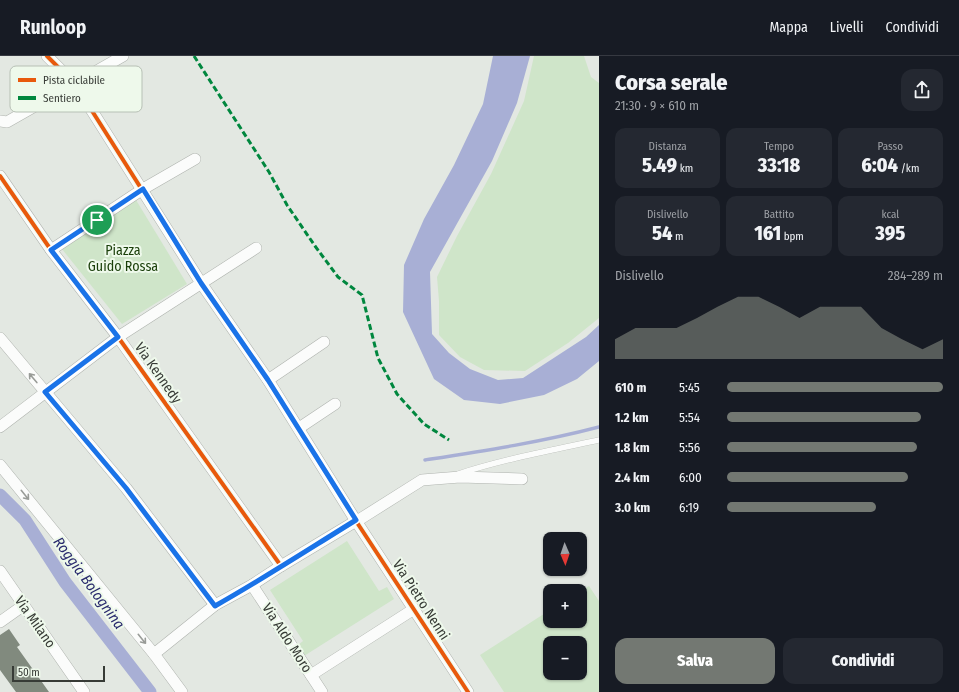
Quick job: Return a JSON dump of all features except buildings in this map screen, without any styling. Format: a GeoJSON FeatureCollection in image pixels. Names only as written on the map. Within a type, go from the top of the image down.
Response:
{"type":"FeatureCollection","features":[{"type":"Feature","properties":{"kind":"street","name":"Via Pietro Nenni"},"geometry":{"type":"LineString","coordinates":[[47,56],[57,66]]}},
{"type":"Feature","properties":{"kind":"street"},"geometry":{"type":"LineString","coordinates":[[106,66],[123,56]]}},
{"type":"Feature","properties":{"kind":"street"},"geometry":{"type":"LineString","coordinates":[[0,121],[8,122],[26,112]]}},
{"type":"Feature","properties":{"kind":"street","name":"Via Pietro Nenni"},"geometry":{"type":"LineString","coordinates":[[93,112],[201,283],[268,380],[468,692]]}},
{"type":"Feature","properties":{"kind":"street"},"geometry":{"type":"LineString","coordinates":[[51,250],[143,189],[195,159]]}},
{"type":"Feature","properties":{"kind":"street","name":"Via Kennedy"},"geometry":{"type":"LineString","coordinates":[[0,176],[51,250],[118,337],[281,566]]}},
{"type":"Feature","properties":{"kind":"street"},"geometry":{"type":"LineString","coordinates":[[0,427],[118,337],[256,248]]}},
{"type":"Feature","properties":{"kind":"street"},"geometry":{"type":"LineString","coordinates":[[0,338],[126,488],[215,606]]}},
{"type":"Feature","properties":{"kind":"street"},"geometry":{"type":"LineString","coordinates":[[268,380],[324,342]]}},
{"type":"Feature","properties":{"kind":"street"},"geometry":{"type":"LineString","coordinates":[[299,428],[334,404]]}},
{"type":"Feature","properties":{"kind":"street"},"geometry":{"type":"LineString","coordinates":[[0,465],[154,654],[182,692]]}},
{"type":"Feature","properties":{"kind":"street"},"geometry":{"type":"LineString","coordinates":[[154,654],[215,606],[252,585],[422,480],[460,478],[522,479]]}},
{"type":"Feature","properties":{"kind":"street","name":"Via Milano"},"geometry":{"type":"LineString","coordinates":[[0,571],[84,692]]}},
{"type":"Feature","properties":{"kind":"street","name":"Via Aldo Moro"},"geometry":{"type":"LineString","coordinates":[[252,585],[322,692]]}},
{"type":"Feature","properties":{"kind":"street"},"geometry":{"type":"LineString","coordinates":[[0,622],[24,605]]}},
{"type":"Feature","properties":{"kind":"street"},"geometry":{"type":"LineString","coordinates":[[311,675],[414,609]]}},
{"type":"Feature","properties":{"kind":"lane"},"geometry":{"type":"LineString","coordinates":[[443,479],[474,468],[599,440]]}},
{"type":"Feature","properties":{"kind":"green space"},"geometry":{"type":"Polygon","coordinates":[[[534,56],[584,56],[591,77],[599,83],[599,318],[568,343],[525,371],[484,370],[460,357],[439,335],[437,277],[457,236],[491,174],[524,101],[534,56]]]}},
{"type":"Feature","properties":{"kind":"green space","name":"Piazza Guido Rossa"},"geometry":{"type":"Polygon","coordinates":[[[136,200],[187,284],[122,324],[62,249],[136,200]]]}},
{"type":"Feature","properties":{"kind":"green space"},"geometry":{"type":"Polygon","coordinates":[[[347,541],[379,591],[387,587],[394,599],[304,656],[297,646],[303,641],[270,590],[347,541]]]}},
{"type":"Feature","properties":{"kind":"green space"},"geometry":{"type":"Polygon","coordinates":[[[589,586],[599,601],[599,692],[504,692],[480,655],[543,614],[543,628],[587,628],[587,587],[589,586]]]}},
{"type":"Feature","properties":{"kind":"water"},"geometry":{"type":"Polygon","coordinates":[[[493,56],[530,56],[517,103],[492,161],[430,272],[432,334],[449,353],[470,369],[498,380],[523,378],[586,337],[599,325],[599,361],[577,379],[544,395],[500,404],[464,400],[434,379],[403,312],[404,265],[424,219],[454,165],[483,104],[493,56]]]}},
{"type":"Feature","properties":{"kind":"waterway"},"geometry":{"type":"LineString","coordinates":[[425,460],[534,442],[599,427]]}},
{"type":"Feature","properties":{"kind":"waterway","name":"Roggia Bolognina"},"geometry":{"type":"LineString","coordinates":[[0,495],[25,520],[65,582],[150,692]]}},
{"type":"Feature","properties":{"kind":"marked path"},"geometry":{"type":"LineString","coordinates":[[194,56],[269,172],[287,205],[315,246],[338,277],[362,295],[378,358],[397,394],[424,424],[449,440]]}},
{"type":"Feature","properties":{"kind":"cycle path"},"geometry":{"type":"LineString","coordinates":[[47,56],[57,66]]}},
{"type":"Feature","properties":{"kind":"cycle path"},"geometry":{"type":"LineString","coordinates":[[93,112],[201,283],[268,380],[356,521],[468,692]]}},
{"type":"Feature","properties":{"kind":"cycle path"},"geometry":{"type":"LineString","coordinates":[[0,176],[51,250],[118,337],[281,566]]}},
{"type":"Feature","properties":{"kind":"route"},"geometry":{"type":"LineString","coordinates":[[143,189],[201,283],[268,380],[356,520],[252,585],[215,606],[126,488],[45,392],[118,337],[51,250],[97,220],[143,189]]}}]}
